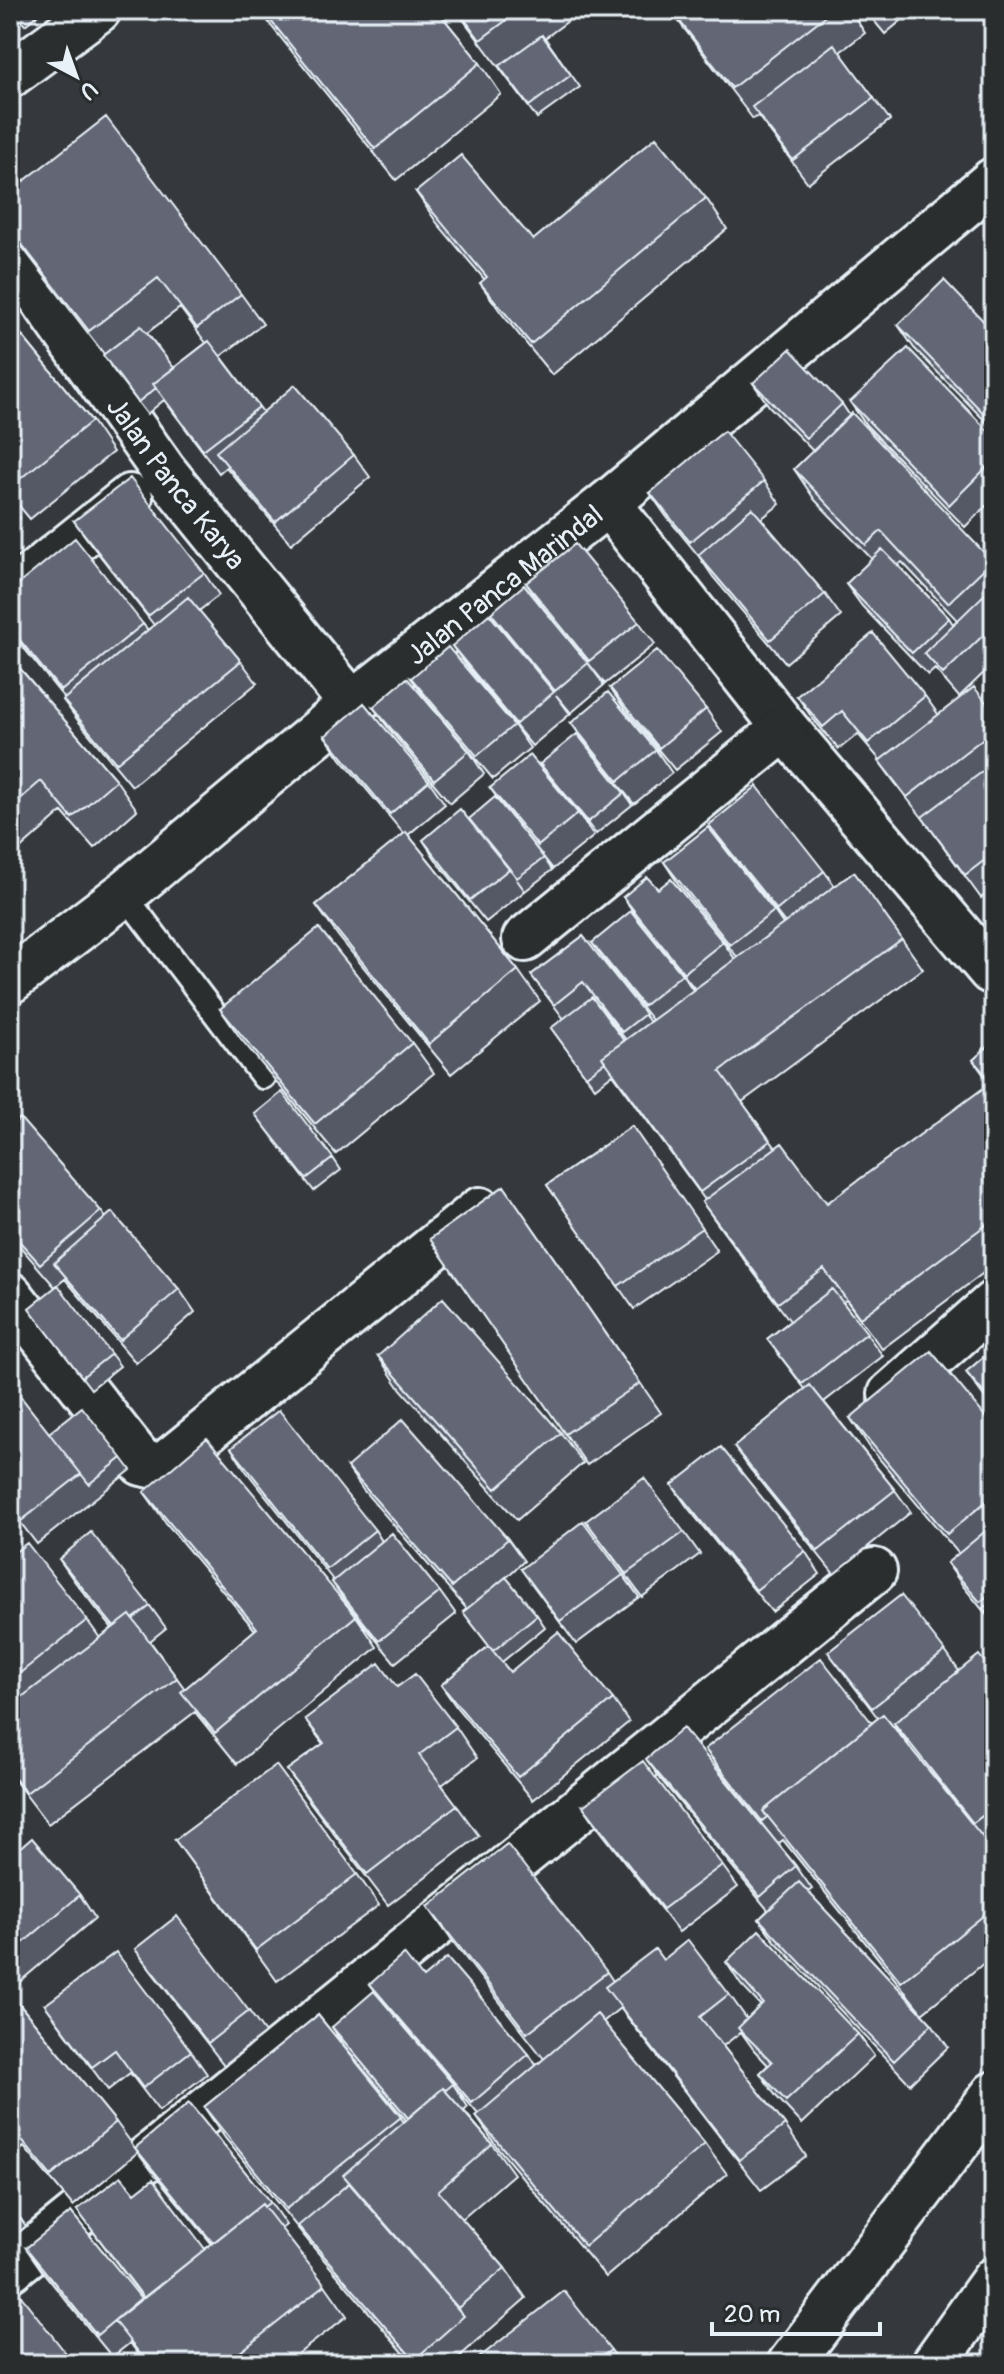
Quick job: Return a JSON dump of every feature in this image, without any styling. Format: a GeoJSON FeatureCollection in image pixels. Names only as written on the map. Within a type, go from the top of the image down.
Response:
{"type":"FeatureCollection","features":[{"type":"Feature","properties":{"kind":"main road"},"geometry":{"type":"LineString","coordinates":[[10,75],[98,10]]}},
{"type":"Feature","properties":{"kind":"main road","name":"Jalan Panca Marindal"},"geometry":{"type":"LineString","coordinates":[[13,972],[124,894],[352,704],[608,503],[994,180]]}},
{"type":"Feature","properties":{"kind":"main road","name":"Jalan Panca Karya"},"geometry":{"type":"LineString","coordinates":[[10,253],[163,470],[352,704]]}},
{"type":"Feature","properties":{"kind":"main road"},"geometry":{"type":"LineString","coordinates":[[10,593],[163,470]]}},
{"type":"Feature","properties":{"kind":"main road"},"geometry":{"type":"LineString","coordinates":[[608,503],[785,728],[991,971]]}},
{"type":"Feature","properties":{"kind":"main road"},"geometry":{"type":"LineString","coordinates":[[525,939],[785,728]]}},
{"type":"Feature","properties":{"kind":"main road"},"geometry":{"type":"LineString","coordinates":[[10,1295],[142,1463],[156,1466],[168,1462],[488,1203]]}},
{"type":"Feature","properties":{"kind":"main road"},"geometry":{"type":"LineString","coordinates":[[877,1406],[994,1303]]}},
{"type":"Feature","properties":{"kind":"main road"},"geometry":{"type":"LineString","coordinates":[[10,2269],[874,1571]]}},
{"type":"Feature","properties":{"kind":"main road"},"geometry":{"type":"LineString","coordinates":[[790,2364],[994,2094]]}},
{"type":"Feature","properties":{"kind":"main road"},"geometry":{"type":"LineString","coordinates":[[934,2364],[994,2280]]}},
{"type":"Feature","properties":{"kind":"lane"},"geometry":{"type":"LineString","coordinates":[[124,894],[263,1077]]}},
{"type":"Feature","properties":{"kind":"building"},"geometry":{"type":"Polygon","coordinates":[[[262,10],[437,10],[480,63],[375,149],[262,10]]]}},
{"type":"Feature","properties":{"kind":"building"},"geometry":{"type":"Polygon","coordinates":[[[458,10],[520,10],[480,40],[458,10]]]}},
{"type":"Feature","properties":{"kind":"building"},"geometry":{"type":"Polygon","coordinates":[[[671,10],[833,10],[732,88],[671,10]]]}},
{"type":"Feature","properties":{"kind":"building"},"geometry":{"type":"Polygon","coordinates":[[[542,35],[571,75],[529,106],[499,66],[542,35]]]}},
{"type":"Feature","properties":{"kind":"building"},"geometry":{"type":"Polygon","coordinates":[[[834,44],[874,98],[793,160],[752,107],[834,44]]]}},
{"type":"Feature","properties":{"kind":"building"},"geometry":{"type":"Polygon","coordinates":[[[106,117],[241,294],[197,328],[158,278],[89,331],[10,229],[10,192],[106,117]]]}},
{"type":"Feature","properties":{"kind":"building"},"geometry":{"type":"Polygon","coordinates":[[[656,137],[706,198],[531,344],[480,283],[487,277],[416,192],[461,155],[533,240],[656,137]]]}},
{"type":"Feature","properties":{"kind":"building"},"geometry":{"type":"Polygon","coordinates":[[[944,280],[994,332],[994,424],[898,325],[944,280]]]}},
{"type":"Feature","properties":{"kind":"building"},"geometry":{"type":"Polygon","coordinates":[[[10,321],[92,421],[10,487],[10,321]]]}},
{"type":"Feature","properties":{"kind":"building"},"geometry":{"type":"Polygon","coordinates":[[[141,326],[174,368],[153,384],[156,388],[138,402],[103,355],[141,326]]]}},
{"type":"Feature","properties":{"kind":"building"},"geometry":{"type":"Polygon","coordinates":[[[209,341],[259,407],[203,450],[153,384],[209,341]]]}},
{"type":"Feature","properties":{"kind":"building"},"geometry":{"type":"Polygon","coordinates":[[[908,348],[994,437],[994,460],[949,505],[850,402],[908,348]]]}},
{"type":"Feature","properties":{"kind":"building"},"geometry":{"type":"Polygon","coordinates":[[[790,349],[842,404],[806,438],[753,383],[790,349]]]}},
{"type":"Feature","properties":{"kind":"building"},"geometry":{"type":"Polygon","coordinates":[[[295,385],[354,455],[275,522],[216,452],[295,385]]]}},
{"type":"Feature","properties":{"kind":"building"},"geometry":{"type":"Polygon","coordinates":[[[852,413],[992,561],[948,603],[881,531],[866,545],[794,469],[852,413]]]}},
{"type":"Feature","properties":{"kind":"building"},"geometry":{"type":"Polygon","coordinates":[[[724,431],[764,481],[690,542],[650,493],[724,431]]]}},
{"type":"Feature","properties":{"kind":"building"},"geometry":{"type":"Polygon","coordinates":[[[130,478],[204,573],[148,616],[74,521],[130,478]]]}},
{"type":"Feature","properties":{"kind":"building"},"geometry":{"type":"Polygon","coordinates":[[[752,508],[825,594],[770,640],[698,555],[752,508]]]}},
{"type":"Feature","properties":{"kind":"building"},"geometry":{"type":"Polygon","coordinates":[[[75,538],[143,624],[61,691],[10,628],[10,591],[75,538]]]}},
{"type":"Feature","properties":{"kind":"building"},"geometry":{"type":"Polygon","coordinates":[[[575,544],[639,622],[589,661],[526,583],[575,544]]]}},
{"type":"Feature","properties":{"kind":"building"},"geometry":{"type":"Polygon","coordinates":[[[882,549],[949,618],[912,653],[846,584],[882,549]]]}},
{"type":"Feature","properties":{"kind":"building"},"geometry":{"type":"Polygon","coordinates":[[[524,585],[588,663],[555,691],[491,613],[524,585]]]}},
{"type":"Feature","properties":{"kind":"building"},"geometry":{"type":"Polygon","coordinates":[[[994,585],[994,625],[943,674],[924,653],[994,585]]]}},
{"type":"Feature","properties":{"kind":"building"},"geometry":{"type":"Polygon","coordinates":[[[188,597],[241,661],[116,763],[63,700],[188,597]]]}},
{"type":"Feature","properties":{"kind":"building"},"geometry":{"type":"Polygon","coordinates":[[[489,614],[554,692],[516,724],[452,646],[489,614]]]}},
{"type":"Feature","properties":{"kind":"building"},"geometry":{"type":"Polygon","coordinates":[[[873,633],[925,696],[868,743],[842,711],[823,727],[797,696],[873,633]]]}},
{"type":"Feature","properties":{"kind":"building"},"geometry":{"type":"Polygon","coordinates":[[[448,647],[514,725],[477,756],[411,678],[448,647]]]}},
{"type":"Feature","properties":{"kind":"building"},"geometry":{"type":"Polygon","coordinates":[[[657,650],[706,709],[659,748],[610,688],[657,650]]]}},
{"type":"Feature","properties":{"kind":"building"},"geometry":{"type":"Polygon","coordinates":[[[10,657],[116,780],[72,818],[41,781],[10,808],[10,657]]]}},
{"type":"Feature","properties":{"kind":"building"},"geometry":{"type":"Polygon","coordinates":[[[407,678],[469,751],[434,780],[373,707],[407,678]]]}},
{"type":"Feature","properties":{"kind":"building"},"geometry":{"type":"Polygon","coordinates":[[[974,687],[994,712],[994,730],[907,797],[879,761],[974,687]]]}},
{"type":"Feature","properties":{"kind":"building"},"geometry":{"type":"Polygon","coordinates":[[[608,692],[656,750],[618,781],[571,723],[608,692]]]}},
{"type":"Feature","properties":{"kind":"building"},"geometry":{"type":"Polygon","coordinates":[[[364,703],[429,781],[390,814],[325,736],[364,703]]]}},
{"type":"Feature","properties":{"kind":"building"},"geometry":{"type":"Polygon","coordinates":[[[577,734],[624,793],[588,822],[540,764],[577,734]]]}},
{"type":"Feature","properties":{"kind":"building"},"geometry":{"type":"Polygon","coordinates":[[[530,755],[578,813],[538,846],[490,788],[530,755]]]}},
{"type":"Feature","properties":{"kind":"building"},"geometry":{"type":"Polygon","coordinates":[[[994,763],[994,853],[965,875],[922,817],[994,763]]]}},
{"type":"Feature","properties":{"kind":"building"},"geometry":{"type":"Polygon","coordinates":[[[757,786],[824,871],[777,910],[709,825],[757,786]]]}},
{"type":"Feature","properties":{"kind":"building"},"geometry":{"type":"Polygon","coordinates":[[[495,797],[544,858],[517,878],[469,819],[495,797]]]}},
{"type":"Feature","properties":{"kind":"building"},"geometry":{"type":"Polygon","coordinates":[[[460,809],[509,869],[470,900],[423,840],[460,809]]]}},
{"type":"Feature","properties":{"kind":"building"},"geometry":{"type":"Polygon","coordinates":[[[708,827],[774,911],[730,945],[664,862],[708,827]]]}},
{"type":"Feature","properties":{"kind":"building"},"geometry":{"type":"Polygon","coordinates":[[[406,832],[518,970],[429,1044],[316,905],[406,832]]]}},
{"type":"Feature","properties":{"kind":"building"},"geometry":{"type":"Polygon","coordinates":[[[854,872],[902,939],[720,1071],[770,1141],[700,1192],[602,1057],[854,872]]]}},
{"type":"Feature","properties":{"kind":"building"},"geometry":{"type":"Polygon","coordinates":[[[647,877],[658,889],[671,879],[723,942],[684,973],[623,897],[647,877]]]}},
{"type":"Feature","properties":{"kind":"building"},"geometry":{"type":"Polygon","coordinates":[[[631,911],[682,974],[643,1006],[592,943],[631,911]]]}},
{"type":"Feature","properties":{"kind":"building"},"geometry":{"type":"Polygon","coordinates":[[[319,928],[412,1043],[315,1124],[220,1009],[319,928]]]}},
{"type":"Feature","properties":{"kind":"building"},"geometry":{"type":"Polygon","coordinates":[[[583,936],[645,1014],[622,1032],[583,982],[554,1005],[531,975],[583,936]]]}},
{"type":"Feature","properties":{"kind":"building"},"geometry":{"type":"Polygon","coordinates":[[[592,997],[624,1041],[602,1057],[605,1062],[586,1076],[551,1028],[592,997]]]}},
{"type":"Feature","properties":{"kind":"building"},"geometry":{"type":"Polygon","coordinates":[[[994,1041],[994,1085],[973,1060],[994,1041]]]}},
{"type":"Feature","properties":{"kind":"building"},"geometry":{"type":"Polygon","coordinates":[[[985,1087],[994,1099],[994,1219],[860,1318],[824,1269],[778,1303],[702,1202],[782,1143],[827,1203],[985,1087]]]}},
{"type":"Feature","properties":{"kind":"building"},"geometry":{"type":"Polygon","coordinates":[[[282,1092],[333,1158],[306,1179],[255,1114],[282,1092]]]}},
{"type":"Feature","properties":{"kind":"building"},"geometry":{"type":"Polygon","coordinates":[[[20,1118],[101,1211],[40,1264],[10,1231],[10,1127],[20,1118]]]}},
{"type":"Feature","properties":{"kind":"building"},"geometry":{"type":"Polygon","coordinates":[[[632,1126],[702,1228],[618,1286],[547,1185],[632,1126]]]}},
{"type":"Feature","properties":{"kind":"building"},"geometry":{"type":"Polygon","coordinates":[[[504,1186],[640,1383],[565,1434],[430,1239],[504,1186]]]}},
{"type":"Feature","properties":{"kind":"building"},"geometry":{"type":"Polygon","coordinates":[[[112,1212],[179,1289],[120,1340],[54,1263],[112,1212]]]}},
{"type":"Feature","properties":{"kind":"building"},"geometry":{"type":"Polygon","coordinates":[[[58,1285],[111,1354],[82,1377],[29,1308],[58,1285]]]}},
{"type":"Feature","properties":{"kind":"building"},"geometry":{"type":"Polygon","coordinates":[[[832,1289],[867,1333],[802,1384],[767,1339],[832,1289]]]}},
{"type":"Feature","properties":{"kind":"building"},"geometry":{"type":"Polygon","coordinates":[[[443,1298],[561,1433],[496,1489],[378,1356],[443,1298]]]}},
{"type":"Feature","properties":{"kind":"building"},"geometry":{"type":"Polygon","coordinates":[[[994,1348],[994,1405],[966,1372],[994,1348]]]}},
{"type":"Feature","properties":{"kind":"building"},"geometry":{"type":"Polygon","coordinates":[[[931,1351],[994,1427],[994,1495],[947,1534],[850,1418],[931,1351]]]}},
{"type":"Feature","properties":{"kind":"building"},"geometry":{"type":"Polygon","coordinates":[[[10,1383],[81,1474],[21,1521],[10,1507],[10,1383]]]}},
{"type":"Feature","properties":{"kind":"building"},"geometry":{"type":"Polygon","coordinates":[[[810,1385],[895,1490],[818,1551],[734,1447],[810,1385]]]}},
{"type":"Feature","properties":{"kind":"building"},"geometry":{"type":"Polygon","coordinates":[[[82,1407],[122,1458],[89,1484],[49,1433],[82,1407]]]}},
{"type":"Feature","properties":{"kind":"building"},"geometry":{"type":"Polygon","coordinates":[[[279,1410],[375,1530],[327,1569],[231,1448],[279,1410]]]}},
{"type":"Feature","properties":{"kind":"building"},"geometry":{"type":"Polygon","coordinates":[[[403,1419],[508,1539],[452,1587],[347,1467],[403,1419]]]}},
{"type":"Feature","properties":{"kind":"building"},"geometry":{"type":"Polygon","coordinates":[[[207,1438],[356,1616],[215,1733],[181,1692],[257,1628],[144,1492],[207,1438]]]}},
{"type":"Feature","properties":{"kind":"building"},"geometry":{"type":"Polygon","coordinates":[[[721,1447],[805,1551],[756,1590],[672,1485],[721,1447]]]}},
{"type":"Feature","properties":{"kind":"building"},"geometry":{"type":"Polygon","coordinates":[[[644,1478],[684,1532],[626,1574],[586,1521],[644,1478]]]}},
{"type":"Feature","properties":{"kind":"building"},"geometry":{"type":"Polygon","coordinates":[[[583,1521],[623,1575],[560,1621],[521,1569],[583,1521]]]}},
{"type":"Feature","properties":{"kind":"building"},"geometry":{"type":"Polygon","coordinates":[[[994,1524],[994,1591],[980,1602],[947,1563],[994,1524]]]}},
{"type":"Feature","properties":{"kind":"building"},"geometry":{"type":"Polygon","coordinates":[[[91,1532],[150,1606],[133,1619],[130,1615],[114,1627],[59,1559],[91,1532]]]}},
{"type":"Feature","properties":{"kind":"building"},"geometry":{"type":"Polygon","coordinates":[[[392,1533],[440,1592],[379,1641],[332,1582],[392,1533]]]}},
{"type":"Feature","properties":{"kind":"building"},"geometry":{"type":"Polygon","coordinates":[[[27,1543],[87,1620],[10,1681],[10,1556],[27,1543]]]}},
{"type":"Feature","properties":{"kind":"building"},"geometry":{"type":"Polygon","coordinates":[[[506,1577],[537,1615],[493,1651],[463,1612],[506,1577]]]}},
{"type":"Feature","properties":{"kind":"building"},"geometry":{"type":"Polygon","coordinates":[[[901,1595],[945,1651],[872,1708],[828,1652],[901,1595]]]}},
{"type":"Feature","properties":{"kind":"building"},"geometry":{"type":"Polygon","coordinates":[[[994,1600],[994,1622],[983,1608],[994,1600]]]}},
{"type":"Feature","properties":{"kind":"building"},"geometry":{"type":"Polygon","coordinates":[[[130,1615],[177,1678],[26,1793],[10,1772],[10,1706],[130,1615]]]}},
{"type":"Feature","properties":{"kind":"building"},"geometry":{"type":"Polygon","coordinates":[[[558,1632],[613,1699],[518,1777],[441,1685],[489,1646],[510,1672],[558,1632]]]}},
{"type":"Feature","properties":{"kind":"building"},"geometry":{"type":"Polygon","coordinates":[[[979,1655],[994,1674],[994,1807],[973,1823],[894,1723],[979,1655]]]}},
{"type":"Feature","properties":{"kind":"building"},"geometry":{"type":"Polygon","coordinates":[[[821,1658],[872,1723],[763,1811],[767,1817],[762,1821],[705,1749],[821,1658]]]}},
{"type":"Feature","properties":{"kind":"building"},"geometry":{"type":"Polygon","coordinates":[[[379,1663],[397,1687],[415,1674],[456,1727],[419,1755],[457,1805],[367,1874],[287,1770],[324,1743],[305,1719],[379,1663]]]}},
{"type":"Feature","properties":{"kind":"building"},"geometry":{"type":"Polygon","coordinates":[[[883,1714],[994,1851],[994,1907],[901,1982],[763,1811],[883,1714]]]}},
{"type":"Feature","properties":{"kind":"building"},"geometry":{"type":"Polygon","coordinates":[[[683,1728],[796,1866],[760,1897],[646,1759],[683,1728]]]}},
{"type":"Feature","properties":{"kind":"building"},"geometry":{"type":"Polygon","coordinates":[[[643,1761],[722,1865],[663,1909],[583,1806],[643,1761]]]}},
{"type":"Feature","properties":{"kind":"building"},"geometry":{"type":"Polygon","coordinates":[[[276,1765],[357,1874],[256,1950],[175,1840],[276,1765]]]}},
{"type":"Feature","properties":{"kind":"building"},"geometry":{"type":"Polygon","coordinates":[[[32,1838],[80,1895],[10,1954],[10,1857],[32,1838]]]}},
{"type":"Feature","properties":{"kind":"building"},"geometry":{"type":"Polygon","coordinates":[[[507,1844],[607,1972],[527,2033],[428,1907],[507,1844]]]}},
{"type":"Feature","properties":{"kind":"building"},"geometry":{"type":"Polygon","coordinates":[[[799,1882],[932,2024],[894,2061],[759,1919],[799,1882]]]}},
{"type":"Feature","properties":{"kind":"building"},"geometry":{"type":"Polygon","coordinates":[[[177,1916],[249,2011],[208,2043],[135,1949],[177,1916]]]}},
{"type":"Feature","properties":{"kind":"building"},"geometry":{"type":"Polygon","coordinates":[[[759,1930],[858,2034],[786,2101],[760,2073],[772,2062],[738,2028],[763,2003],[726,1962],[759,1930]]]}},
{"type":"Feature","properties":{"kind":"building"},"geometry":{"type":"Polygon","coordinates":[[[688,1940],[729,1994],[700,2017],[785,2125],[739,2160],[605,1987],[655,1949],[663,1960],[688,1940]]]}},
{"type":"Feature","properties":{"kind":"building"},"geometry":{"type":"Polygon","coordinates":[[[116,1952],[191,2051],[143,2088],[115,2050],[92,2067],[45,2005],[116,1952]]]}},
{"type":"Feature","properties":{"kind":"building"},"geometry":{"type":"Polygon","coordinates":[[[404,1954],[423,1978],[447,1958],[529,2054],[472,2103],[370,1984],[404,1954]]]}},
{"type":"Feature","properties":{"kind":"building"},"geometry":{"type":"Polygon","coordinates":[[[374,1991],[453,2084],[446,2090],[443,2088],[408,2118],[332,2027],[374,1991]]]}},
{"type":"Feature","properties":{"kind":"building"},"geometry":{"type":"Polygon","coordinates":[[[10,1993],[116,2122],[51,2176],[10,2126],[10,1993]]]}},
{"type":"Feature","properties":{"kind":"building"},"geometry":{"type":"Polygon","coordinates":[[[597,2014],[705,2144],[585,2246],[476,2116],[597,2014]]]}},
{"type":"Feature","properties":{"kind":"building"},"geometry":{"type":"Polygon","coordinates":[[[318,2015],[401,2117],[286,2209],[204,2107],[318,2015]]]}},
{"type":"Feature","properties":{"kind":"building"},"geometry":{"type":"Polygon","coordinates":[[[443,2088],[492,2144],[438,2191],[505,2268],[458,2308],[343,2175],[443,2088]]]}},
{"type":"Feature","properties":{"kind":"building"},"geometry":{"type":"Polygon","coordinates":[[[189,2103],[270,2202],[264,2207],[262,2204],[213,2243],[135,2148],[189,2103]]]}},
{"type":"Feature","properties":{"kind":"building"},"geometry":{"type":"Polygon","coordinates":[[[121,2176],[135,2193],[153,2179],[205,2249],[144,2298],[77,2210],[121,2176]]]}},
{"type":"Feature","properties":{"kind":"building"},"geometry":{"type":"Polygon","coordinates":[[[349,2183],[464,2316],[414,2360],[298,2226],[349,2183]]]}},
{"type":"Feature","properties":{"kind":"building"},"geometry":{"type":"Polygon","coordinates":[[[262,2204],[325,2285],[225,2364],[148,2364],[114,2321],[262,2204]]]}},
{"type":"Feature","properties":{"kind":"building"},"geometry":{"type":"Polygon","coordinates":[[[71,2212],[141,2298],[97,2335],[26,2248],[71,2212]]]}},
{"type":"Feature","properties":{"kind":"building"},"geometry":{"type":"Polygon","coordinates":[[[10,2282],[65,2352],[50,2364],[10,2364],[10,2282]]]}},
{"type":"Feature","properties":{"kind":"building"},"geometry":{"type":"Polygon","coordinates":[[[564,2291],[611,2350],[592,2364],[471,2364],[564,2291]]]}}]}
